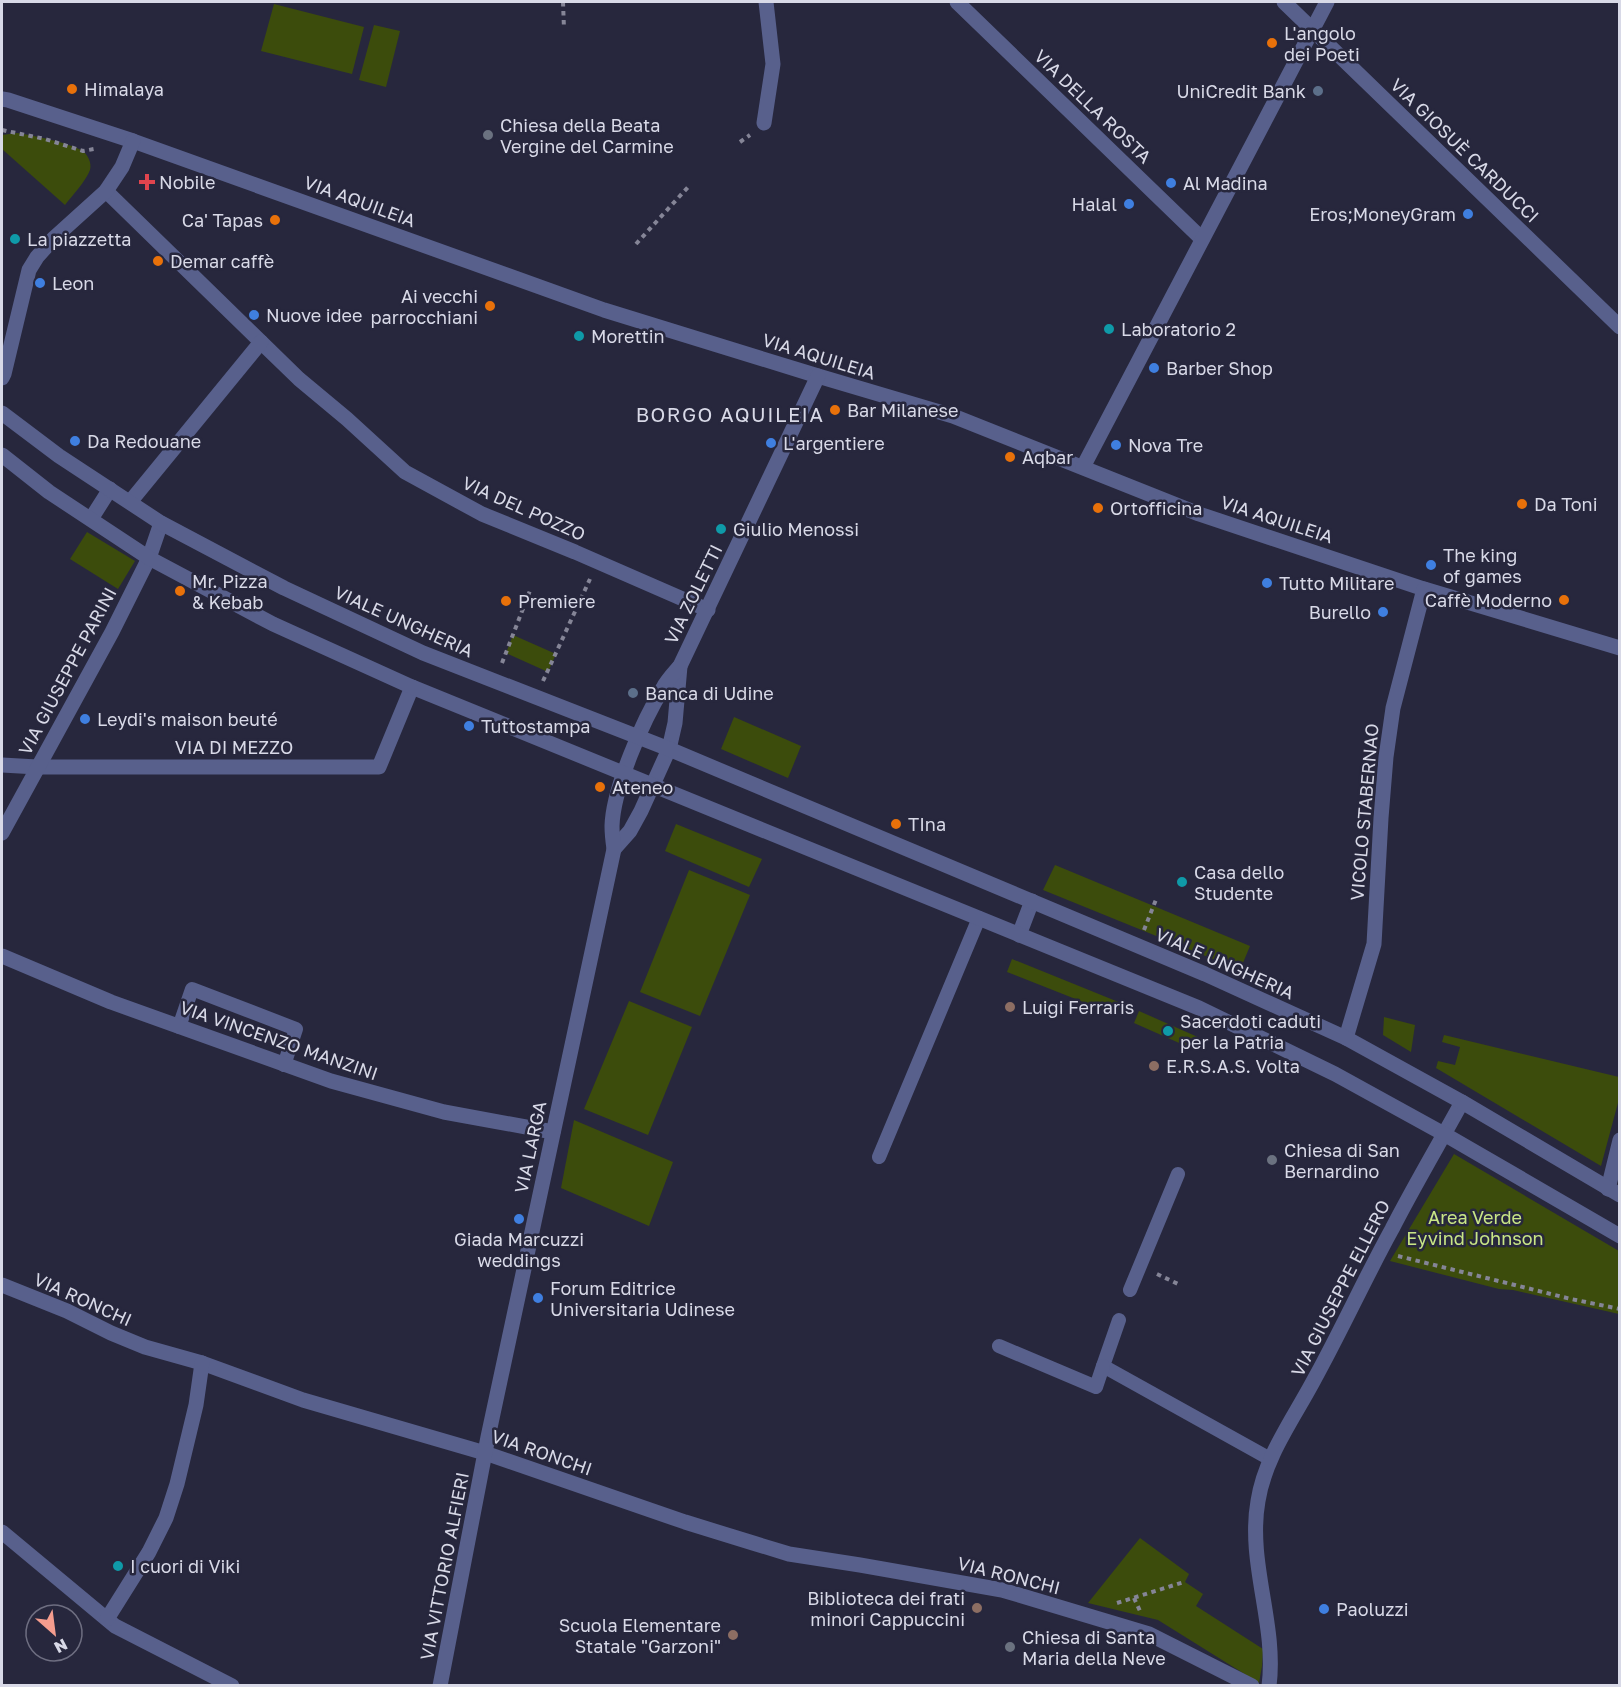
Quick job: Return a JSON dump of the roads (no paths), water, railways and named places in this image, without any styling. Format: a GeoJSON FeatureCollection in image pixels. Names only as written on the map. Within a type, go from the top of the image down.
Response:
{"type":"FeatureCollection","features":[{"type":"Feature","properties":{"kind":"street"},"geometry":{"type":"LineString","coordinates":[[764,123],[773,64],[766,2]]}},
{"type":"Feature","properties":{"kind":"street","name":"VIA DELLA ROSTA"},"geometry":{"type":"LineString","coordinates":[[957,2],[1202,239]]}},
{"type":"Feature","properties":{"kind":"street","name":"VIA GIOSUÈ CARDUCCI"},"geometry":{"type":"LineString","coordinates":[[1284,2],[1620,327]]}},
{"type":"Feature","properties":{"kind":"street"},"geometry":{"type":"LineString","coordinates":[[1083,467],[1327,2]]}},
{"type":"Feature","properties":{"kind":"street","name":"VIA AQUILEIA"},"geometry":{"type":"LineString","coordinates":[[4,98],[133,141],[604,310],[953,416],[1199,514],[1424,589],[1620,648]]}},
{"type":"Feature","properties":{"kind":"street"},"geometry":{"type":"LineString","coordinates":[[2,378],[29,270],[54,238],[106,191],[122,167],[133,141]]}},
{"type":"Feature","properties":{"kind":"street","name":"VIA DEL POZZO"},"geometry":{"type":"LineString","coordinates":[[106,191],[299,379],[405,472],[482,514],[708,610]]}},
{"type":"Feature","properties":{"kind":"street"},"geometry":{"type":"LineString","coordinates":[[130,502],[261,342]]}},
{"type":"Feature","properties":{"kind":"street","name":"VIA ZOLETTI"},"geometry":{"type":"LineString","coordinates":[[639,737],[663,686],[680,666],[708,610],[818,376]]}},
{"type":"Feature","properties":{"kind":"street","name":"VIALE UNGHERIA"},"geometry":{"type":"LineString","coordinates":[[2,413],[59,456],[161,523],[284,588],[423,653],[669,749],[1205,974],[1346,1038],[1462,1102],[1614,1192]]}},
{"type":"Feature","properties":{"kind":"street"},"geometry":{"type":"LineString","coordinates":[[2,455],[49,492],[149,558],[273,624],[412,687],[1199,1008],[1335,1074],[1620,1236]]}},
{"type":"Feature","properties":{"kind":"street"},"geometry":{"type":"LineString","coordinates":[[91,519],[110,489]]}},
{"type":"Feature","properties":{"kind":"street"},"geometry":{"type":"LineString","coordinates":[[149,558],[161,523]]}},
{"type":"Feature","properties":{"kind":"street","name":"VIA GIUSEPPE PARINI"},"geometry":{"type":"LineString","coordinates":[[2,833],[112,632],[149,558]]}},
{"type":"Feature","properties":{"kind":"street","name":"VICOLO STABERNAO"},"geometry":{"type":"LineString","coordinates":[[1346,1038],[1374,944],[1382,807],[1391,718],[1424,589]]}},
{"type":"Feature","properties":{"kind":"street","name":"VIA ZOLETTI"},"geometry":{"type":"LineString","coordinates":[[669,749],[675,723],[680,666]]}},
{"type":"Feature","properties":{"kind":"street","name":"VIA DI MEZZO"},"geometry":{"type":"LineString","coordinates":[[2,765],[37,767],[379,766],[412,687]]}},
{"type":"Feature","properties":{"kind":"street"},"geometry":{"type":"LineString","coordinates":[[624,774],[639,737]]}},
{"type":"Feature","properties":{"kind":"street"},"geometry":{"type":"LineString","coordinates":[[654,786],[669,749]]}},
{"type":"Feature","properties":{"kind":"street","name":"VIA LARGA"},"geometry":{"type":"LineString","coordinates":[[485,1453],[614,849],[612,826],[624,774]]}},
{"type":"Feature","properties":{"kind":"street","name":"VIA LARGA"},"geometry":{"type":"LineString","coordinates":[[614,849],[630,831],[654,786]]}},
{"type":"Feature","properties":{"kind":"street"},"geometry":{"type":"LineString","coordinates":[[1019,935],[1032,901]]}},
{"type":"Feature","properties":{"kind":"street","name":"VIA VINCENZO MANZINI"},"geometry":{"type":"LineString","coordinates":[[2,956],[111,1002],[331,1081],[444,1112],[552,1132]]}},
{"type":"Feature","properties":{"kind":"street"},"geometry":{"type":"LineString","coordinates":[[1444,1134],[1462,1102]]}},
{"type":"Feature","properties":{"kind":"street","name":"VIA GIUSEPPE ELLERO"},"geometry":{"type":"LineString","coordinates":[[1269,1686],[1271,1656],[1255,1529],[1262,1479],[1379,1252],[1444,1134]]}},
{"type":"Feature","properties":{"kind":"street"},"geometry":{"type":"LineString","coordinates":[[1614,1192],[1620,1140]]}},
{"type":"Feature","properties":{"kind":"street","name":"VIA RONCHI"},"geometry":{"type":"LineString","coordinates":[[2,1284],[67,1311],[111,1334],[145,1347],[202,1363],[303,1400],[485,1453],[685,1522],[789,1554],[1002,1590],[1149,1634],[1252,1686]]}},
{"type":"Feature","properties":{"kind":"street"},"geometry":{"type":"LineString","coordinates":[[106,1619],[144,1560],[166,1518],[177,1484],[196,1405],[202,1363]]}},
{"type":"Feature","properties":{"kind":"street","name":"VIA VITTORIO ALFIERI"},"geometry":{"type":"LineString","coordinates":[[440,1686],[485,1453]]}},
{"type":"Feature","properties":{"kind":"street"},"geometry":{"type":"LineString","coordinates":[[2,1532],[115,1626],[232,1686]]}},
{"type":"Feature","properties":{"kind":"lane"},"geometry":{"type":"LineString","coordinates":[[879,1157],[980,918]]}},
{"type":"Feature","properties":{"kind":"lane"},"geometry":{"type":"LineString","coordinates":[[179,1027],[192,989],[296,1029],[284,1065]]}},
{"type":"Feature","properties":{"kind":"lane"},"geometry":{"type":"LineString","coordinates":[[1130,1290],[1178,1174]]}},
{"type":"Feature","properties":{"kind":"lane"},"geometry":{"type":"LineString","coordinates":[[999,1346],[1096,1388],[1119,1320]]}},
{"type":"Feature","properties":{"kind":"lane"},"geometry":{"type":"LineString","coordinates":[[1103,1366],[1270,1460]]}},
{"type":"Feature","properties":{"kind":"place","name":"L'angolo dei Poeti"},"geometry":{"type":"Point","coordinates":[1272,43]}},
{"type":"Feature","properties":{"kind":"place","name":"Himalaya"},"geometry":{"type":"Point","coordinates":[72,89]}},
{"type":"Feature","properties":{"kind":"place","name":"UniCredit Bank"},"geometry":{"type":"Point","coordinates":[1318,91]}},
{"type":"Feature","properties":{"kind":"place","name":"Chiesa della Beata Vergine del Carmine"},"geometry":{"type":"Point","coordinates":[488,135]}},
{"type":"Feature","properties":{"kind":"place","name":"Nobile"},"geometry":{"type":"Point","coordinates":[147,182]}},
{"type":"Feature","properties":{"kind":"place","name":"Al Madina"},"geometry":{"type":"Point","coordinates":[1171,183]}},
{"type":"Feature","properties":{"kind":"place","name":"Halal"},"geometry":{"type":"Point","coordinates":[1129,204]}},
{"type":"Feature","properties":{"kind":"place","name":"Eros;MoneyGram"},"geometry":{"type":"Point","coordinates":[1468,214]}},
{"type":"Feature","properties":{"kind":"place","name":"Ca' Tapas"},"geometry":{"type":"Point","coordinates":[275,220]}},
{"type":"Feature","properties":{"kind":"place","name":"La piazzetta"},"geometry":{"type":"Point","coordinates":[15,239]}},
{"type":"Feature","properties":{"kind":"place","name":"Demar caffè"},"geometry":{"type":"Point","coordinates":[158,261]}},
{"type":"Feature","properties":{"kind":"place","name":"Leon"},"geometry":{"type":"Point","coordinates":[40,283]}},
{"type":"Feature","properties":{"kind":"place","name":"Ai vecchi parrocchiani"},"geometry":{"type":"Point","coordinates":[490,306]}},
{"type":"Feature","properties":{"kind":"place","name":"Nuove idee"},"geometry":{"type":"Point","coordinates":[254,315]}},
{"type":"Feature","properties":{"kind":"place","name":"Laboratorio 2"},"geometry":{"type":"Point","coordinates":[1109,329]}},
{"type":"Feature","properties":{"kind":"place","name":"Morettin"},"geometry":{"type":"Point","coordinates":[579,336]}},
{"type":"Feature","properties":{"kind":"place","name":"Barber Shop"},"geometry":{"type":"Point","coordinates":[1154,368]}},
{"type":"Feature","properties":{"kind":"place","name":"Bar Milanese"},"geometry":{"type":"Point","coordinates":[835,410]}},
{"type":"Feature","properties":{"kind":"place","name":"Da Redouane"},"geometry":{"type":"Point","coordinates":[75,441]}},
{"type":"Feature","properties":{"kind":"place","name":"L'argentiere"},"geometry":{"type":"Point","coordinates":[771,443]}},
{"type":"Feature","properties":{"kind":"place","name":"Nova Tre"},"geometry":{"type":"Point","coordinates":[1116,445]}},
{"type":"Feature","properties":{"kind":"place","name":"Aqbar"},"geometry":{"type":"Point","coordinates":[1010,457]}},
{"type":"Feature","properties":{"kind":"place","name":"Da Toni"},"geometry":{"type":"Point","coordinates":[1522,504]}},
{"type":"Feature","properties":{"kind":"place","name":"Ortofficina"},"geometry":{"type":"Point","coordinates":[1098,508]}},
{"type":"Feature","properties":{"kind":"place","name":"Giulio Menossi"},"geometry":{"type":"Point","coordinates":[721,529]}},
{"type":"Feature","properties":{"kind":"place","name":"The king of games"},"geometry":{"type":"Point","coordinates":[1431,565]}},
{"type":"Feature","properties":{"kind":"place","name":"Tutto Militare"},"geometry":{"type":"Point","coordinates":[1267,583]}},
{"type":"Feature","properties":{"kind":"place","name":"Mr. Pizza & Kebab"},"geometry":{"type":"Point","coordinates":[180,591]}},
{"type":"Feature","properties":{"kind":"place","name":"Caffè Moderno"},"geometry":{"type":"Point","coordinates":[1564,600]}},
{"type":"Feature","properties":{"kind":"place","name":"Premiere"},"geometry":{"type":"Point","coordinates":[506,601]}},
{"type":"Feature","properties":{"kind":"place","name":"Burello"},"geometry":{"type":"Point","coordinates":[1383,612]}},
{"type":"Feature","properties":{"kind":"place","name":"Banca di Udine"},"geometry":{"type":"Point","coordinates":[633,693]}},
{"type":"Feature","properties":{"kind":"place","name":"Leydi's maison beuté"},"geometry":{"type":"Point","coordinates":[85,719]}},
{"type":"Feature","properties":{"kind":"place","name":"Tuttostampa"},"geometry":{"type":"Point","coordinates":[469,726]}},
{"type":"Feature","properties":{"kind":"place","name":"Ateneo"},"geometry":{"type":"Point","coordinates":[600,787]}},
{"type":"Feature","properties":{"kind":"place","name":"TIna"},"geometry":{"type":"Point","coordinates":[896,824]}},
{"type":"Feature","properties":{"kind":"place","name":"Casa dello Studente"},"geometry":{"type":"Point","coordinates":[1182,882]}},
{"type":"Feature","properties":{"kind":"place","name":"Luigi Ferraris"},"geometry":{"type":"Point","coordinates":[1010,1007]}},
{"type":"Feature","properties":{"kind":"place","name":"Sacerdoti caduti per la Patria"},"geometry":{"type":"Point","coordinates":[1168,1031]}},
{"type":"Feature","properties":{"kind":"place","name":"E.R.S.A.S. Volta"},"geometry":{"type":"Point","coordinates":[1154,1066]}},
{"type":"Feature","properties":{"kind":"place","name":"Chiesa di San Bernardino"},"geometry":{"type":"Point","coordinates":[1272,1160]}},
{"type":"Feature","properties":{"kind":"place","name":"Giada Marcuzzi weddings"},"geometry":{"type":"Point","coordinates":[519,1219]}},
{"type":"Feature","properties":{"kind":"place","name":"Forum Editrice Universitaria Udinese"},"geometry":{"type":"Point","coordinates":[538,1298]}},
{"type":"Feature","properties":{"kind":"place","name":"I cuori di Viki"},"geometry":{"type":"Point","coordinates":[118,1566]}},
{"type":"Feature","properties":{"kind":"place","name":"Biblioteca dei frati minori Cappuccini"},"geometry":{"type":"Point","coordinates":[977,1608]}},
{"type":"Feature","properties":{"kind":"place","name":"Paoluzzi"},"geometry":{"type":"Point","coordinates":[1324,1609]}},
{"type":"Feature","properties":{"kind":"place","name":"Scuola Elementare Statale \"Garzoni\""},"geometry":{"type":"Point","coordinates":[733,1635]}},
{"type":"Feature","properties":{"kind":"place","name":"Chiesa di Santa Maria della Neve"},"geometry":{"type":"Point","coordinates":[1010,1647]}},
{"type":"Feature","properties":{"kind":"district","name":"BORGO AQUILEIA"},"geometry":{"type":"Point","coordinates":[730,414]}},
{"type":"Feature","properties":{"kind":"park label","name":"Area Verde Eyvind Johnson"},"geometry":{"type":"Point","coordinates":[1475,1227]}}]}
